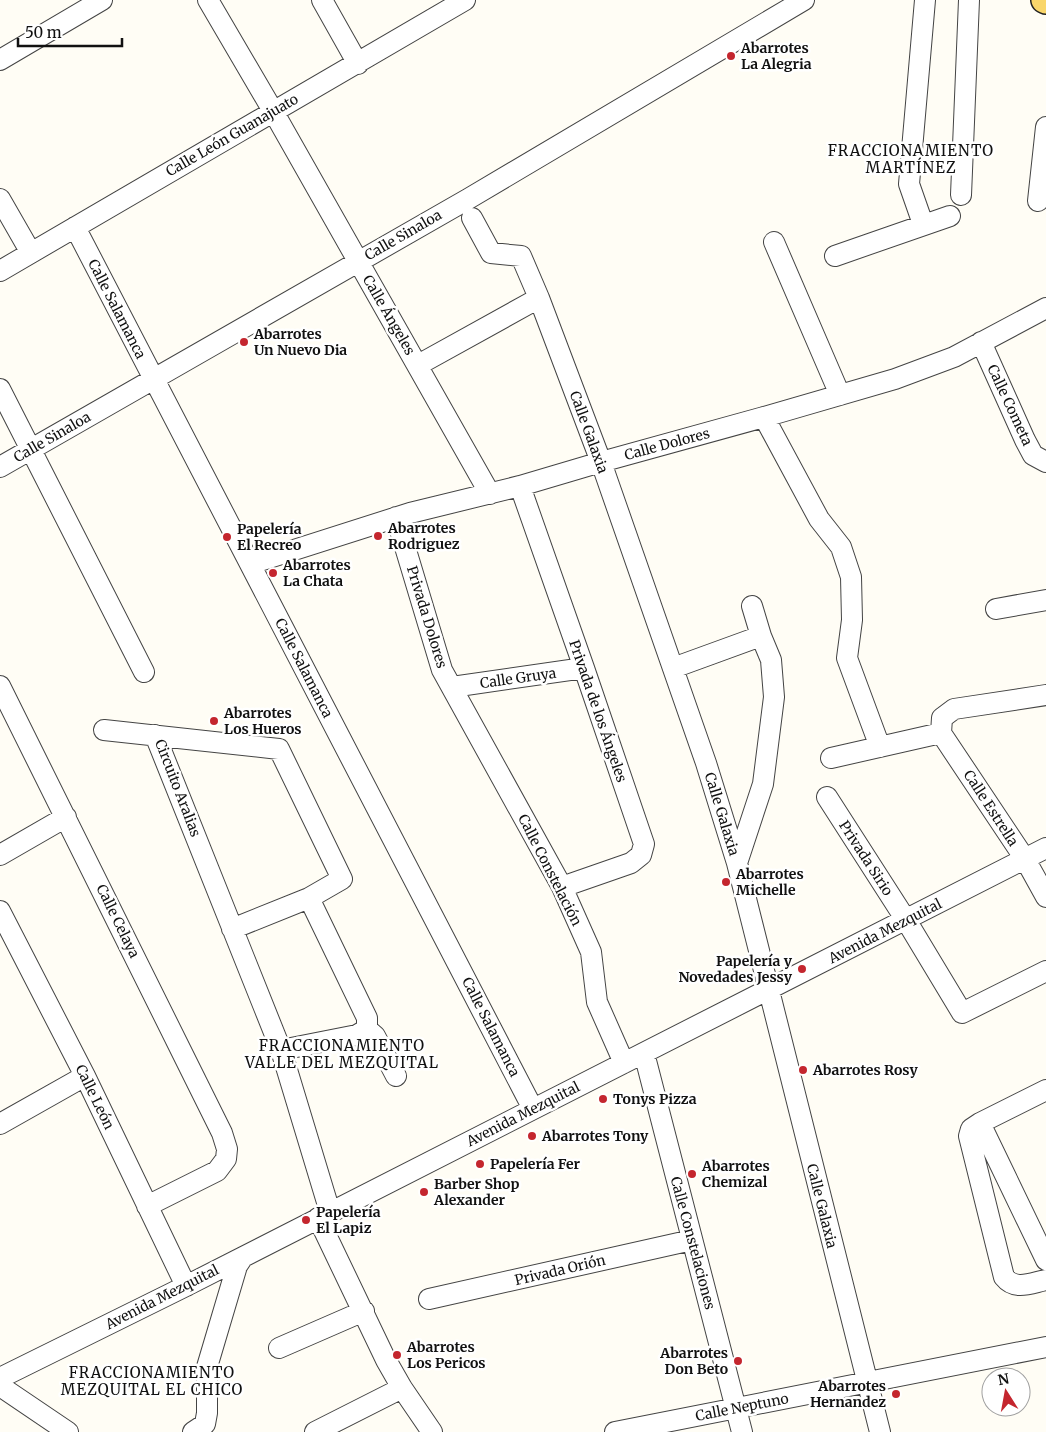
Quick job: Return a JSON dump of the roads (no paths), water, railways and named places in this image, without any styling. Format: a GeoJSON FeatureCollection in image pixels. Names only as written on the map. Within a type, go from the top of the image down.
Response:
{"type":"FeatureCollection","features":[{"type":"Feature","properties":{"kind":"street"},"geometry":{"type":"LineString","coordinates":[[0,60],[102,0]]}},
{"type":"Feature","properties":{"kind":"street","name":"Calle Ángeles"},"geometry":{"type":"LineString","coordinates":[[208,0],[490,494]]}},
{"type":"Feature","properties":{"kind":"street"},"geometry":{"type":"LineString","coordinates":[[322,0],[358,64]]}},
{"type":"Feature","properties":{"kind":"street","name":"Calle León Guanajuato"},"geometry":{"type":"LineString","coordinates":[[0,271],[273,111],[358,64],[464,0]]}},
{"type":"Feature","properties":{"kind":"street","name":"Calle Sinaloa"},"geometry":{"type":"LineString","coordinates":[[0,467],[468,199],[804,0]]}},
{"type":"Feature","properties":{"kind":"street"},"geometry":{"type":"LineString","coordinates":[[923,224],[909,184],[925,0]]}},
{"type":"Feature","properties":{"kind":"street"},"geometry":{"type":"LineString","coordinates":[[961,195],[969,0]]}},
{"type":"Feature","properties":{"kind":"street"},"geometry":{"type":"LineString","coordinates":[[1038,202],[1046,127]]}},
{"type":"Feature","properties":{"kind":"street"},"geometry":{"type":"LineString","coordinates":[[0,199],[31,253]]}},
{"type":"Feature","properties":{"kind":"street"},"geometry":{"type":"LineString","coordinates":[[835,256],[950,216]]}},
{"type":"Feature","properties":{"kind":"street","name":"Calle Galaxia"},"geometry":{"type":"LineString","coordinates":[[472,218],[491,253],[521,256],[539,298],[601,462],[706,763],[737,862],[880,1432]]}},
{"type":"Feature","properties":{"kind":"street","name":"Calle Salamanca"},"geometry":{"type":"LineString","coordinates":[[75,227],[533,1109]]}},
{"type":"Feature","properties":{"kind":"street"},"geometry":{"type":"LineString","coordinates":[[774,242],[840,395]]}},
{"type":"Feature","properties":{"kind":"street"},"geometry":{"type":"LineString","coordinates":[[418,365],[539,298]]}},
{"type":"Feature","properties":{"kind":"street","name":"Calle Dolores"},"geometry":{"type":"LineString","coordinates":[[250,564],[396,517],[520,486],[895,379],[954,357],[1046,308]]}},
{"type":"Feature","properties":{"kind":"street","name":"Calle Cometa"},"geometry":{"type":"LineString","coordinates":[[981,342],[1024,440],[1033,455],[1046,462]]}},
{"type":"Feature","properties":{"kind":"street"},"geometry":{"type":"LineString","coordinates":[[0,390],[144,672]]}},
{"type":"Feature","properties":{"kind":"street"},"geometry":{"type":"LineString","coordinates":[[764,417],[819,519],[841,547],[852,577],[852,620],[847,658],[880,747]]}},
{"type":"Feature","properties":{"kind":"street","name":"Privada de los Ángeles"},"geometry":{"type":"LineString","coordinates":[[520,486],[644,844],[641,855],[631,863],[562,887]]}},
{"type":"Feature","properties":{"kind":"street","name":"Privada Dolores"},"geometry":{"type":"LineString","coordinates":[[396,517],[442,670],[452,687]]}},
{"type":"Feature","properties":{"kind":"street"},"geometry":{"type":"LineString","coordinates":[[996,609],[1046,600]]}},
{"type":"Feature","properties":{"kind":"street"},"geometry":{"type":"LineString","coordinates":[[737,862],[763,784],[774,697],[771,660],[752,606]]}},
{"type":"Feature","properties":{"kind":"street"},"geometry":{"type":"LineString","coordinates":[[673,668],[761,636]]}},
{"type":"Feature","properties":{"kind":"street","name":"Calle Gruya"},"geometry":{"type":"LineString","coordinates":[[452,687],[584,668]]}},
{"type":"Feature","properties":{"kind":"street","name":"Calle Celaya"},"geometry":{"type":"LineString","coordinates":[[0,686],[222,1132],[227,1149],[226,1159],[217,1171],[147,1206]]}},
{"type":"Feature","properties":{"kind":"street","name":"Calle Constelación"},"geometry":{"type":"LineString","coordinates":[[452,687],[562,887],[591,952],[597,1002],[624,1063]]}},
{"type":"Feature","properties":{"kind":"street"},"geometry":{"type":"LineString","coordinates":[[832,758],[880,747],[942,726],[954,709],[1046,695]]}},
{"type":"Feature","properties":{"kind":"street","name":"Calle Estrella"},"geometry":{"type":"LineString","coordinates":[[942,726],[1025,859],[1046,897]]}},
{"type":"Feature","properties":{"kind":"street"},"geometry":{"type":"LineString","coordinates":[[104,730],[155,735]]}},
{"type":"Feature","properties":{"kind":"street","name":"Circuito Aralias"},"geometry":{"type":"LineString","coordinates":[[232,929],[309,898],[342,879],[279,749],[155,735],[232,929],[281,1050],[324,1215],[386,1360],[402,1388],[432,1432]]}},
{"type":"Feature","properties":{"kind":"street","name":"Privada Sirio"},"geometry":{"type":"LineString","coordinates":[[827,797],[906,920],[962,1013],[1046,970]]}},
{"type":"Feature","properties":{"kind":"street"},"geometry":{"type":"LineString","coordinates":[[0,855],[66,817]]}},
{"type":"Feature","properties":{"kind":"street","name":"Avenida Mezquital"},"geometry":{"type":"LineString","coordinates":[[0,1378],[186,1286],[1046,848]]}},
{"type":"Feature","properties":{"kind":"street"},"geometry":{"type":"LineString","coordinates":[[309,898],[367,1018],[367,1029],[375,1036],[396,1076]]}},
{"type":"Feature","properties":{"kind":"street","name":"Calle León"},"geometry":{"type":"LineString","coordinates":[[0,911],[85,1076],[186,1286]]}},
{"type":"Feature","properties":{"kind":"street"},"geometry":{"type":"LineString","coordinates":[[281,1050],[357,1034],[367,1029]]}},
{"type":"Feature","properties":{"kind":"street","name":"Calle Constelaciones"},"geometry":{"type":"LineString","coordinates":[[644,1053],[742,1432]]}},
{"type":"Feature","properties":{"kind":"street"},"geometry":{"type":"LineString","coordinates":[[0,1124],[85,1076]]}},
{"type":"Feature","properties":{"kind":"street"},"geometry":{"type":"LineString","coordinates":[[1046,1090],[980,1123],[971,1129],[969,1136],[1004,1277],[1009,1283],[1018,1286],[1046,1280]]}},
{"type":"Feature","properties":{"kind":"street"},"geometry":{"type":"LineString","coordinates":[[980,1123],[1046,1260]]}},
{"type":"Feature","properties":{"kind":"street","name":"Privada Orión"},"geometry":{"type":"LineString","coordinates":[[429,1299],[692,1240]]}},
{"type":"Feature","properties":{"kind":"street"},"geometry":{"type":"LineString","coordinates":[[193,1432],[205,1424],[207,1414],[207,1367],[237,1266],[243,1256]]}},
{"type":"Feature","properties":{"kind":"street"},"geometry":{"type":"LineString","coordinates":[[279,1348],[364,1311]]}},
{"type":"Feature","properties":{"kind":"street","name":"Calle Neptuno"},"geometry":{"type":"LineString","coordinates":[[615,1432],[1046,1347]]}},
{"type":"Feature","properties":{"kind":"street"},"geometry":{"type":"LineString","coordinates":[[0,1386],[68,1432]]}},
{"type":"Feature","properties":{"kind":"street"},"geometry":{"type":"LineString","coordinates":[[328,1429],[402,1388]]}},
{"type":"Feature","properties":{"kind":"place","name":"Abarrotes La Alegria"},"geometry":{"type":"Point","coordinates":[731,56]}},
{"type":"Feature","properties":{"kind":"place","name":"Abarrotes Un Nuevo Dia"},"geometry":{"type":"Point","coordinates":[244,342]}},
{"type":"Feature","properties":{"kind":"place","name":"Abarrotes Rodriguez"},"geometry":{"type":"Point","coordinates":[378,536]}},
{"type":"Feature","properties":{"kind":"place","name":"Papelería El Recreo"},"geometry":{"type":"Point","coordinates":[227,537]}},
{"type":"Feature","properties":{"kind":"place","name":"Abarrotes La Chata"},"geometry":{"type":"Point","coordinates":[273,573]}},
{"type":"Feature","properties":{"kind":"place","name":"Abarrotes Los Hueros"},"geometry":{"type":"Point","coordinates":[214,721]}},
{"type":"Feature","properties":{"kind":"place","name":"Abarrotes Michelle"},"geometry":{"type":"Point","coordinates":[726,882]}},
{"type":"Feature","properties":{"kind":"place","name":"Papelería y Novedades Jessy"},"geometry":{"type":"Point","coordinates":[802,969]}},
{"type":"Feature","properties":{"kind":"place","name":"Abarrotes Rosy"},"geometry":{"type":"Point","coordinates":[803,1070]}},
{"type":"Feature","properties":{"kind":"place","name":"Tonys Pizza"},"geometry":{"type":"Point","coordinates":[603,1099]}},
{"type":"Feature","properties":{"kind":"place","name":"Abarrotes Tony"},"geometry":{"type":"Point","coordinates":[532,1136]}},
{"type":"Feature","properties":{"kind":"place","name":"Papelería Fer"},"geometry":{"type":"Point","coordinates":[480,1164]}},
{"type":"Feature","properties":{"kind":"place","name":"Abarrotes Chemizal"},"geometry":{"type":"Point","coordinates":[692,1174]}},
{"type":"Feature","properties":{"kind":"place","name":"Barber Shop Alexander"},"geometry":{"type":"Point","coordinates":[424,1192]}},
{"type":"Feature","properties":{"kind":"place","name":"Papelería El Lapiz"},"geometry":{"type":"Point","coordinates":[306,1220]}},
{"type":"Feature","properties":{"kind":"place","name":"Abarrotes Los Pericos"},"geometry":{"type":"Point","coordinates":[397,1355]}},
{"type":"Feature","properties":{"kind":"place","name":"Abarrotes Don Beto"},"geometry":{"type":"Point","coordinates":[738,1361]}},
{"type":"Feature","properties":{"kind":"place","name":"Abarrotes Hernandez"},"geometry":{"type":"Point","coordinates":[896,1394]}},
{"type":"Feature","properties":{"kind":"district","name":"FRACCIONAMIENTO MARTÍNEZ"},"geometry":{"type":"Point","coordinates":[911,160]}},
{"type":"Feature","properties":{"kind":"district","name":"FRACCIONAMIENTO VALLE DEL MEZQUITAL"},"geometry":{"type":"Point","coordinates":[342,1054]}},
{"type":"Feature","properties":{"kind":"district","name":"FRACCIONAMIENTO MEZQUITAL EL CHICO"},"geometry":{"type":"Point","coordinates":[152,1382]}}]}
